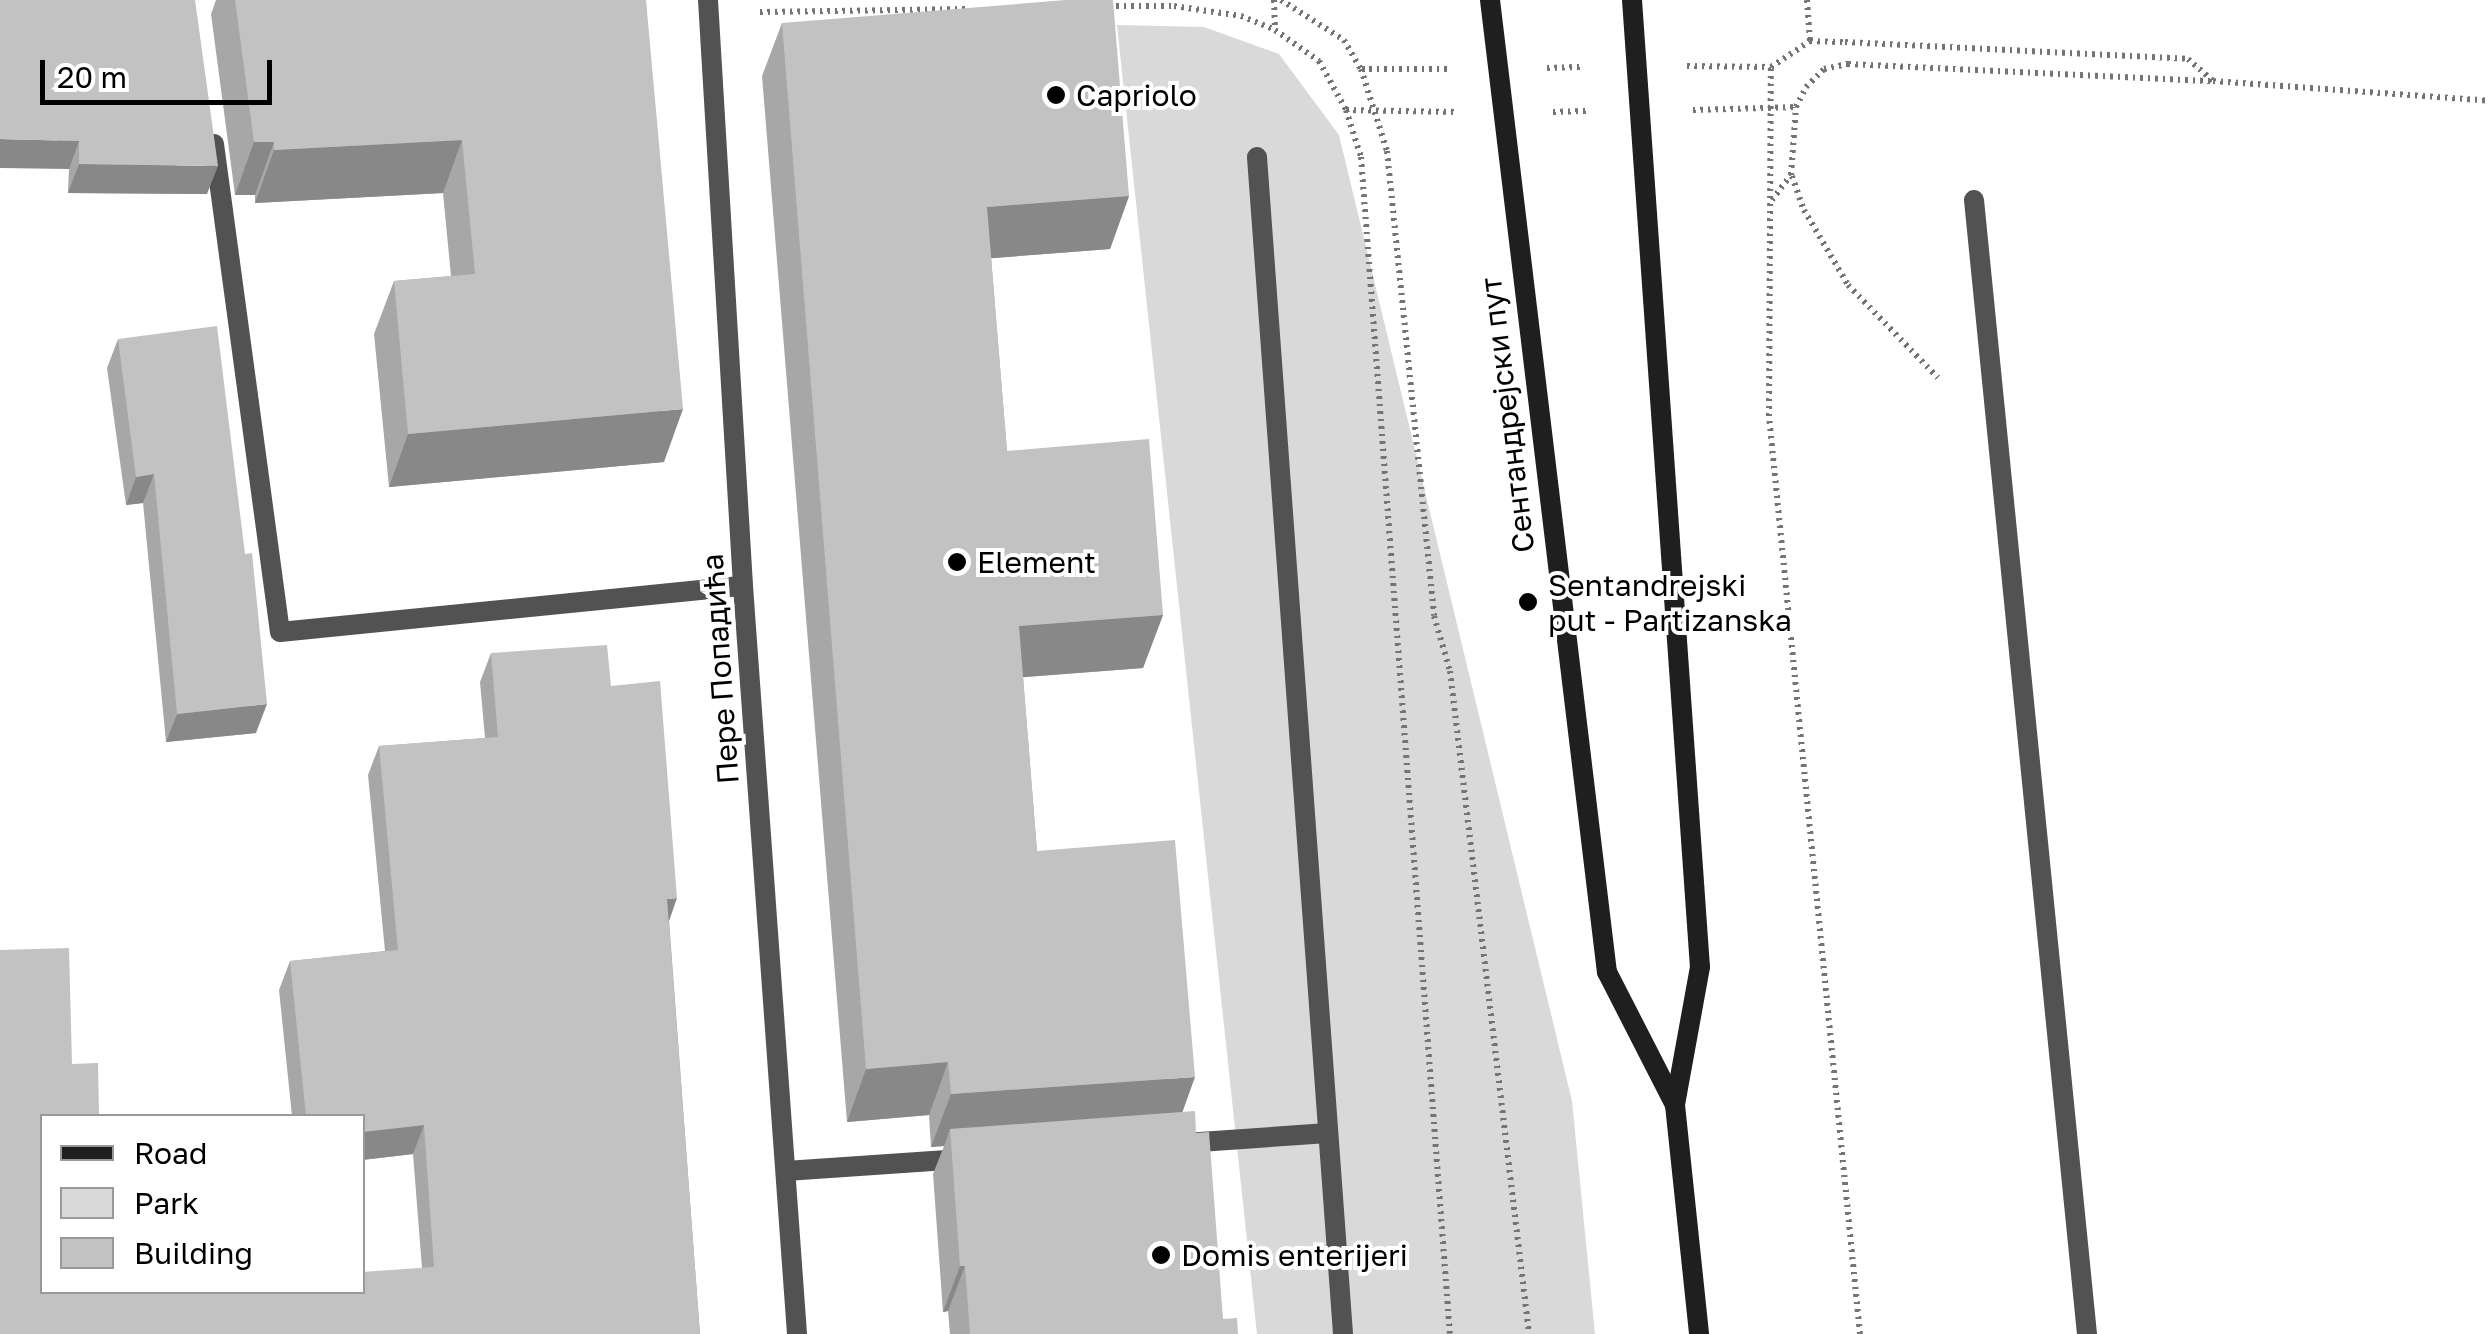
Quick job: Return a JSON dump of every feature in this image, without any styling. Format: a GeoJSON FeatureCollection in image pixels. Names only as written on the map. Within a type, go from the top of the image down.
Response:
{"type":"FeatureCollection","features":[{"type":"Feature","properties":{"kind":"main road","name":"Сентандрејски пут"},"geometry":{"type":"LineString","coordinates":[[1490,0],[1495,69],[1607,972],[1676,1105]]}},
{"type":"Feature","properties":{"kind":"main road","name":"Сентандрејски пут"},"geometry":{"type":"LineString","coordinates":[[1632,0],[1700,967],[1676,1105],[1699,1334]]}},
{"type":"Feature","properties":{"kind":"street","name":"Пере Попадића"},"geometry":{"type":"LineString","coordinates":[[708,0],[743,586],[797,1334]]}},
{"type":"Feature","properties":{"kind":"street"},"geometry":{"type":"LineString","coordinates":[[210,118],[280,632],[743,586]]}},
{"type":"Feature","properties":{"kind":"street"},"geometry":{"type":"LineString","coordinates":[[1257,157],[1343,1334]]}},
{"type":"Feature","properties":{"kind":"street"},"geometry":{"type":"LineString","coordinates":[[1974,200],[2087,1334]]}},
{"type":"Feature","properties":{"kind":"street"},"geometry":{"type":"LineString","coordinates":[[1154,1145],[1328,1133]]}},
{"type":"Feature","properties":{"kind":"street"},"geometry":{"type":"LineString","coordinates":[[786,1171],[980,1158]]}},
{"type":"Feature","properties":{"kind":"path"},"geometry":{"type":"LineString","coordinates":[[1276,30],[1278,0],[1344,40],[1362,68],[1387,150],[1434,616],[1450,671],[1529,1334]]}},
{"type":"Feature","properties":{"kind":"path"},"geometry":{"type":"LineString","coordinates":[[1306,0],[1306,14]]}},
{"type":"Feature","properties":{"kind":"path"},"geometry":{"type":"LineString","coordinates":[[1807,0],[1810,42]]}},
{"type":"Feature","properties":{"kind":"path"},"geometry":{"type":"LineString","coordinates":[[1095,7],[1174,6],[1241,16],[1276,30],[1319,61],[1346,110],[1361,157],[1450,1334]]}},
{"type":"Feature","properties":{"kind":"path"},"geometry":{"type":"LineString","coordinates":[[760,30],[760,12],[977,8]]}},
{"type":"Feature","properties":{"kind":"path"},"geometry":{"type":"LineString","coordinates":[[1362,68],[1770,67],[1810,42],[2188,59],[2213,81]]}},
{"type":"Feature","properties":{"kind":"path"},"geometry":{"type":"LineString","coordinates":[[1997,431],[1906,349],[1848,285],[1804,210],[1792,175],[1796,108],[1806,86],[1824,70],[1848,64],[2213,81],[2490,101]]}},
{"type":"Feature","properties":{"kind":"path"},"geometry":{"type":"LineString","coordinates":[[1770,67],[1768,416],[1860,1334]]}},
{"type":"Feature","properties":{"kind":"path"},"geometry":{"type":"LineString","coordinates":[[1346,110],[1501,113],[1796,108]]}},
{"type":"Feature","properties":{"kind":"path"},"geometry":{"type":"LineString","coordinates":[[1771,201],[1792,175]]}},
{"type":"Feature","properties":{"kind":"green space"},"geometry":{"type":"Polygon","coordinates":[[[1117,25],[1204,27],[1279,54],[1339,135],[1572,1101],[1595,1334],[1257,1334],[1117,25]]]}},
{"type":"Feature","properties":{"kind":"building"},"geometry":{"type":"Polygon","coordinates":[[[0,0],[195,0],[218,166],[79,164],[79,141],[0,139],[0,0]]]}},
{"type":"Feature","properties":{"kind":"building"},"geometry":{"type":"Polygon","coordinates":[[[235,0],[646,0],[683,409],[408,434],[394,281],[475,274],[462,140],[274,150],[274,142],[254,142],[235,0]]]}},
{"type":"Feature","properties":{"kind":"building"},"geometry":{"type":"Polygon","coordinates":[[[1066,0],[1113,0],[1129,196],[987,207],[1007,451],[1149,439],[1163,615],[1019,626],[1037,851],[1175,840],[1195,1077],[951,1094],[948,1062],[866,1069],[782,23],[1066,0]]]}},
{"type":"Feature","properties":{"kind":"building"},"geometry":{"type":"Polygon","coordinates":[[[217,326],[245,554],[252,553],[267,704],[177,714],[154,474],[136,477],[118,339],[217,326]]]}},
{"type":"Feature","properties":{"kind":"building"},"geometry":{"type":"Polygon","coordinates":[[[607,645],[611,686],[660,681],[677,898],[667,899],[700,1334],[0,1334],[0,950],[69,948],[72,1064],[98,1063],[99,1114],[40,1114],[40,1294],[365,1294],[365,1272],[434,1267],[424,1125],[365,1132],[365,1114],[306,1114],[290,961],[398,950],[379,746],[498,737],[491,653],[607,645]]]}},
{"type":"Feature","properties":{"kind":"building"},"geometry":{"type":"Polygon","coordinates":[[[1195,1111],[1196,1133],[1209,1132],[1223,1319],[1237,1318],[1238,1334],[970,1334],[965,1266],[960,1266],[950,1129],[1195,1111]]]}},
{"type":"Feature","properties":{"kind":"place","name":"Capriolo"},"geometry":{"type":"Point","coordinates":[1056,95]}},
{"type":"Feature","properties":{"kind":"place","name":"Element"},"geometry":{"type":"Point","coordinates":[957,562]}},
{"type":"Feature","properties":{"kind":"place","name":"Sentandrejski put - Partizanska"},"geometry":{"type":"Point","coordinates":[1528,602]}},
{"type":"Feature","properties":{"kind":"place","name":"Domis enterijeri"},"geometry":{"type":"Point","coordinates":[1161,1255]}}]}
